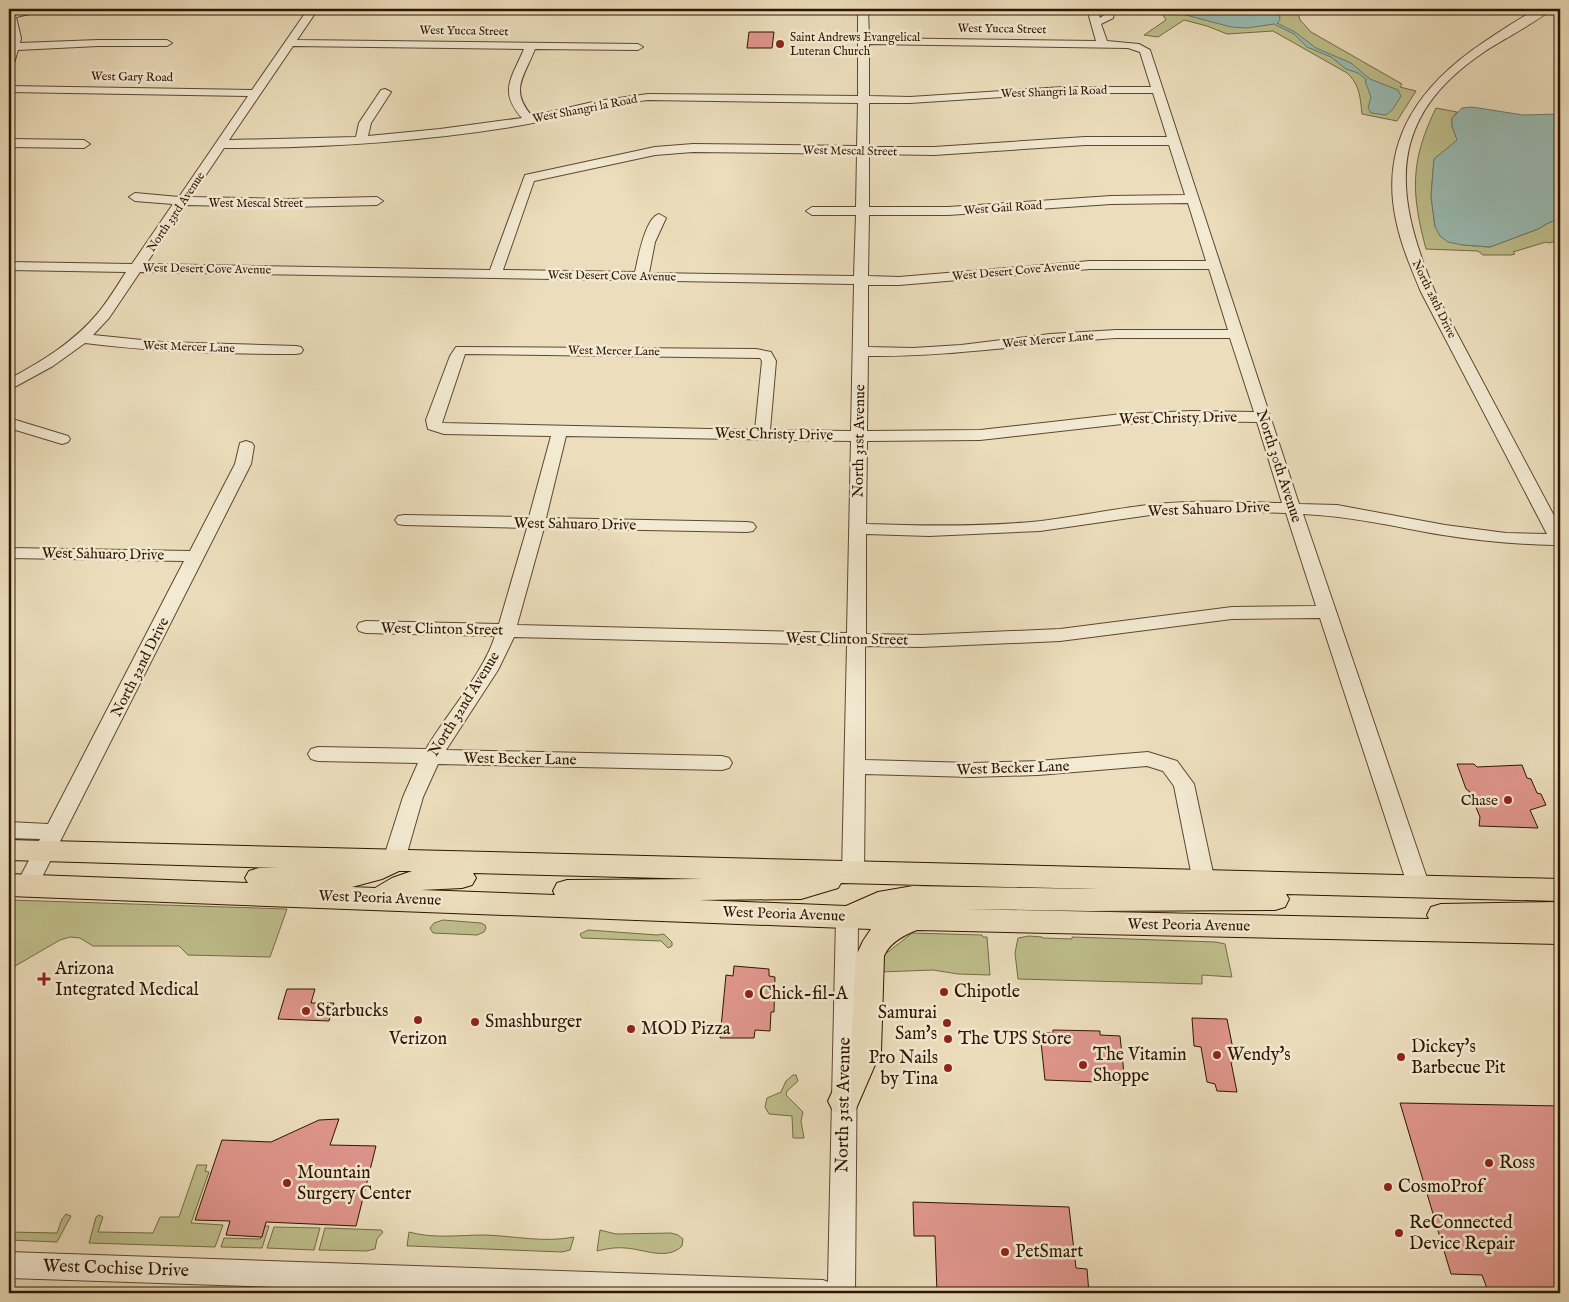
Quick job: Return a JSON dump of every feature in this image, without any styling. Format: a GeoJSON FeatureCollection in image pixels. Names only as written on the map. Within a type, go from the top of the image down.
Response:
{"type":"FeatureCollection","features":[{"type":"Feature","properties":{"kind":"main road"},"geometry":{"type":"LineString","coordinates":[[9,850],[50,841],[394,860],[1560,890]]}},
{"type":"Feature","properties":{"kind":"main road"},"geometry":{"type":"LineString","coordinates":[[156,890],[237,877],[348,878],[372,872],[394,860]]}},
{"type":"Feature","properties":{"kind":"main road"},"geometry":{"type":"LineString","coordinates":[[381,898],[404,884],[427,878],[541,877],[593,865]]}},
{"type":"Feature","properties":{"kind":"main road"},"geometry":{"type":"LineString","coordinates":[[737,869],[784,876],[818,884],[830,890],[837,897],[844,906],[847,917],[878,903],[897,899],[932,897],[1089,900],[1321,898],[1398,893],[1419,887]]}},
{"type":"Feature","properties":{"kind":"main road"},"geometry":{"type":"LineString","coordinates":[[487,902],[571,891],[784,889],[818,884],[853,872]]}},
{"type":"Feature","properties":{"kind":"main road"},"geometry":{"type":"LineString","coordinates":[[853,872],[856,882],[878,903],[900,914],[919,918]]}},
{"type":"Feature","properties":{"kind":"main road","name":"West Peoria Avenue"},"geometry":{"type":"LineString","coordinates":[[18,885],[847,917],[1560,932]]}},
{"type":"Feature","properties":{"kind":"main road"},"geometry":{"type":"LineString","coordinates":[[1308,928],[1360,920],[1560,912]]}},
{"type":"Feature","properties":{"kind":"main road"},"geometry":{"type":"LineString","coordinates":[[844,1101],[866,1052],[870,956],[873,945],[879,936],[889,930],[919,918]]}},
{"type":"Feature","properties":{"kind":"street"},"geometry":{"type":"LineString","coordinates":[[9,63],[16,38],[9,13],[39,9]]}},
{"type":"Feature","properties":{"kind":"street","name":"North 33rd Avenue"},"geometry":{"type":"LineString","coordinates":[[9,385],[40,368],[83,338],[104,315],[313,9]]}},
{"type":"Feature","properties":{"kind":"street","name":"North 31st Avenue"},"geometry":{"type":"LineString","coordinates":[[853,872],[864,99],[863,9]]}},
{"type":"Feature","properties":{"kind":"street"},"geometry":{"type":"LineString","coordinates":[[1092,9],[1102,44]]}},
{"type":"Feature","properties":{"kind":"street"},"geometry":{"type":"LineString","coordinates":[[1096,22],[1109,16],[1110,9]]}},
{"type":"Feature","properties":{"kind":"street","name":"North 28th Drive"},"geometry":{"type":"LineString","coordinates":[[1546,9],[1477,51],[1453,71],[1432,93],[1417,113],[1404,144],[1399,161],[1399,191],[1407,237],[1426,287],[1560,541]]}},
{"type":"Feature","properties":{"kind":"street","name":"West Yucca Street"},"geometry":{"type":"LineString","coordinates":[[864,41],[1102,44],[1139,47]]}},
{"type":"Feature","properties":{"kind":"street"},"geometry":{"type":"LineString","coordinates":[[14,47],[98,43],[167,43]]}},
{"type":"Feature","properties":{"kind":"street","name":"West Yucca Street"},"geometry":{"type":"LineString","coordinates":[[289,43],[638,47]]}},
{"type":"Feature","properties":{"kind":"street"},"geometry":{"type":"LineString","coordinates":[[530,120],[514,101],[513,96],[516,82],[531,46]]}},
{"type":"Feature","properties":{"kind":"street","name":"North 30th Avenue"},"geometry":{"type":"LineString","coordinates":[[1139,47],[1145,50],[1156,90],[1174,140],[1292,507],[1419,887]]}},
{"type":"Feature","properties":{"kind":"street","name":"West Gary Road"},"geometry":{"type":"LineString","coordinates":[[9,89],[256,93]]}},
{"type":"Feature","properties":{"kind":"street","name":"West Shangri la Road"},"geometry":{"type":"LineString","coordinates":[[221,144],[274,145],[361,141],[432,135],[530,120],[621,100],[648,97],[864,99],[948,93],[1156,90]]}},
{"type":"Feature","properties":{"kind":"street"},"geometry":{"type":"LineString","coordinates":[[361,141],[364,123],[385,92]]}},
{"type":"Feature","properties":{"kind":"street","name":"West Mescal Street"},"geometry":{"type":"LineString","coordinates":[[529,178],[655,151],[675,149],[934,151],[1077,141],[1174,140]]}},
{"type":"Feature","properties":{"kind":"street"},"geometry":{"type":"LineString","coordinates":[[9,143],[84,144]]}},
{"type":"Feature","properties":{"kind":"street"},"geometry":{"type":"LineString","coordinates":[[494,274],[529,178]]}},
{"type":"Feature","properties":{"kind":"street","name":"West Mescal Street"},"geometry":{"type":"LineString","coordinates":[[136,197],[182,201],[283,204],[377,201]]}},
{"type":"Feature","properties":{"kind":"street","name":"West Gail Road"},"geometry":{"type":"LineString","coordinates":[[812,211],[948,211],[1111,200],[1193,199]]}},
{"type":"Feature","properties":{"kind":"street"},"geometry":{"type":"LineString","coordinates":[[641,276],[648,242],[659,218]]}},
{"type":"Feature","properties":{"kind":"street","name":"West Desert Cove Avenue"},"geometry":{"type":"LineString","coordinates":[[9,266],[921,280],[1090,265],[1214,265]]}},
{"type":"Feature","properties":{"kind":"street","name":"West Mercer Lane"},"geometry":{"type":"LineString","coordinates":[[860,350],[913,352],[961,349],[1050,338],[1116,334],[1237,334]]}},
{"type":"Feature","properties":{"kind":"street","name":"West Mercer Lane"},"geometry":{"type":"LineString","coordinates":[[83,338],[134,345],[180,348],[296,350]]}},
{"type":"Feature","properties":{"kind":"street","name":"West Mercer Lane"},"geometry":{"type":"LineString","coordinates":[[434,426],[434,420],[457,356],[461,350],[736,353],[766,355],[769,361],[762,434]]}},
{"type":"Feature","properties":{"kind":"street","name":"West Christy Drive"},"geometry":{"type":"LineString","coordinates":[[434,426],[444,428],[913,437],[980,435],[1091,422],[1157,417],[1264,417]]}},
{"type":"Feature","properties":{"kind":"street"},"geometry":{"type":"LineString","coordinates":[[9,423],[62,439]]}},
{"type":"Feature","properties":{"kind":"street","name":"North 32nd Avenue"},"geometry":{"type":"LineString","coordinates":[[394,860],[412,797],[431,757],[488,670],[502,644],[560,430]]}},
{"type":"Feature","properties":{"kind":"street","name":"North 32nd Drive"},"geometry":{"type":"LineString","coordinates":[[18,885],[50,841],[243,464],[246,446]]}},
{"type":"Feature","properties":{"kind":"street","name":"West Sahuaro Drive"},"geometry":{"type":"LineString","coordinates":[[857,529],[929,531],[991,529],[1040,526],[1157,509],[1217,506],[1292,507],[1337,510],[1445,530],[1506,538],[1560,541]]}},
{"type":"Feature","properties":{"kind":"street","name":"West Sahuaro Drive"},"geometry":{"type":"LineString","coordinates":[[404,520],[747,527]]}},
{"type":"Feature","properties":{"kind":"street","name":"West Sahuaro Drive"},"geometry":{"type":"LineString","coordinates":[[9,552],[197,556]]}},
{"type":"Feature","properties":{"kind":"street","name":"West Clinton Street"},"geometry":{"type":"LineString","coordinates":[[366,627],[921,641],[1060,635],[1232,612],[1328,612]]}},
{"type":"Feature","properties":{"kind":"street","name":"West Becker Lane"},"geometry":{"type":"LineString","coordinates":[[318,754],[722,764]]}},
{"type":"Feature","properties":{"kind":"street","name":"West Becker Lane"},"geometry":{"type":"LineString","coordinates":[[854,767],[972,770],[1038,768],[1148,759],[1170,766]]}},
{"type":"Feature","properties":{"kind":"street"},"geometry":{"type":"LineString","coordinates":[[1170,766],[1184,784],[1204,882]]}},
{"type":"Feature","properties":{"kind":"street"},"geometry":{"type":"LineString","coordinates":[[9,830],[50,841]]}},
{"type":"Feature","properties":{"kind":"street","name":"North 31st Avenue"},"geometry":{"type":"LineString","coordinates":[[841,1293],[847,917]]}},
{"type":"Feature","properties":{"kind":"street","name":"West Cochise Drive"},"geometry":{"type":"LineString","coordinates":[[9,1265],[823,1293]]}},
{"type":"Feature","properties":{"kind":"green space"},"geometry":{"type":"Polygon","coordinates":[[[1159,9],[1297,9],[1300,20],[1311,32],[1402,84],[1400,87],[1416,91],[1397,121],[1362,114],[1357,87],[1347,73],[1273,31],[1227,34],[1184,20],[1158,37],[1144,35],[1166,20],[1159,9]]]}},
{"type":"Feature","properties":{"kind":"green space"},"geometry":{"type":"Polygon","coordinates":[[[1436,108],[1457,112],[1452,118],[1452,126],[1458,140],[1434,159],[1431,196],[1435,227],[1463,245],[1490,247],[1538,229],[1550,222],[1560,220],[1560,240],[1546,242],[1513,252],[1515,254],[1511,255],[1483,255],[1478,251],[1426,249],[1416,194],[1417,161],[1427,127],[1436,108]]]}},
{"type":"Feature","properties":{"kind":"green space"},"geometry":{"type":"Polygon","coordinates":[[[9,900],[287,909],[270,957],[188,955],[179,946],[93,946],[80,938],[70,937],[60,940],[15,966],[9,967],[9,900]]]}},
{"type":"Feature","properties":{"kind":"green space"},"geometry":{"type":"Polygon","coordinates":[[[443,920],[481,923],[486,928],[484,932],[477,935],[433,933],[430,928],[434,923],[443,920]]]}},
{"type":"Feature","properties":{"kind":"green space"},"geometry":{"type":"Polygon","coordinates":[[[588,930],[664,934],[672,942],[672,946],[668,948],[661,941],[582,938],[580,934],[588,930]]]}},
{"type":"Feature","properties":{"kind":"green space"},"geometry":{"type":"Polygon","coordinates":[[[912,933],[982,935],[987,937],[990,975],[958,974],[933,970],[880,972],[883,953],[888,952],[912,933]]]}},
{"type":"Feature","properties":{"kind":"green space"},"geometry":{"type":"Polygon","coordinates":[[[1029,936],[1072,939],[1072,937],[1216,942],[1225,944],[1232,977],[1202,975],[1202,984],[1018,979],[1015,953],[1018,938],[1029,936]]]}},
{"type":"Feature","properties":{"kind":"green space"},"geometry":{"type":"Polygon","coordinates":[[[793,1075],[796,1075],[798,1081],[787,1091],[786,1095],[803,1112],[801,1121],[804,1138],[793,1138],[792,1116],[769,1114],[765,1107],[767,1098],[781,1092],[786,1081],[793,1075]]]}},
{"type":"Feature","properties":{"kind":"green space"},"geometry":{"type":"Polygon","coordinates":[[[197,1165],[207,1165],[205,1171],[209,1172],[191,1223],[223,1225],[215,1247],[89,1243],[96,1217],[99,1215],[103,1217],[98,1232],[153,1233],[160,1217],[179,1217],[197,1165]]]}},
{"type":"Feature","properties":{"kind":"green space"},"geometry":{"type":"Polygon","coordinates":[[[66,1214],[71,1216],[57,1242],[9,1240],[9,1232],[57,1233],[66,1214]]]}},
{"type":"Feature","properties":{"kind":"green space"},"geometry":{"type":"Polygon","coordinates":[[[264,1226],[269,1226],[262,1248],[221,1247],[224,1238],[260,1239],[264,1226]]]}},
{"type":"Feature","properties":{"kind":"green space"},"geometry":{"type":"Polygon","coordinates":[[[274,1227],[320,1228],[314,1250],[267,1248],[274,1227]]]}},
{"type":"Feature","properties":{"kind":"green space"},"geometry":{"type":"Polygon","coordinates":[[[325,1228],[381,1230],[383,1232],[377,1239],[375,1249],[366,1251],[319,1250],[325,1228]]]}},
{"type":"Feature","properties":{"kind":"green space"},"geometry":{"type":"Polygon","coordinates":[[[600,1230],[616,1234],[671,1233],[683,1239],[682,1246],[669,1253],[621,1248],[597,1251],[600,1230]]]}},
{"type":"Feature","properties":{"kind":"green space"},"geometry":{"type":"Polygon","coordinates":[[[409,1232],[437,1236],[485,1235],[541,1239],[574,1237],[570,1250],[562,1252],[407,1246],[409,1232]]]}},
{"type":"Feature","properties":{"kind":"water"},"geometry":{"type":"Polygon","coordinates":[[[1172,9],[1279,9],[1280,20],[1277,23],[1295,32],[1316,48],[1351,63],[1370,79],[1398,90],[1401,96],[1393,109],[1386,115],[1371,113],[1368,108],[1371,97],[1365,81],[1367,80],[1358,73],[1346,69],[1331,57],[1307,47],[1294,34],[1274,24],[1247,28],[1231,27],[1182,14],[1172,9]]]}},
{"type":"Feature","properties":{"kind":"water"},"geometry":{"type":"Polygon","coordinates":[[[1472,107],[1523,115],[1560,114],[1560,220],[1550,222],[1538,229],[1490,247],[1448,242],[1440,236],[1435,227],[1431,196],[1434,159],[1457,140],[1452,126],[1452,118],[1462,108],[1472,107]]]}},
{"type":"Feature","properties":{"kind":"building"},"geometry":{"type":"Polygon","coordinates":[[[749,32],[774,32],[772,48],[747,48],[749,32]]]}},
{"type":"Feature","properties":{"kind":"building","name":"Chase"},"geometry":{"type":"Polygon","coordinates":[[[1457,764],[1474,764],[1477,767],[1522,765],[1527,778],[1531,779],[1537,793],[1541,794],[1546,805],[1530,810],[1538,828],[1479,826],[1480,817],[1469,791],[1466,789],[1457,764]]]}},
{"type":"Feature","properties":{"kind":"building","name":"Chick-fil-A"},"geometry":{"type":"Polygon","coordinates":[[[734,966],[769,969],[769,976],[775,977],[774,1012],[771,1012],[770,1031],[755,1030],[754,1038],[720,1038],[726,975],[733,976],[734,966]]]}},
{"type":"Feature","properties":{"kind":"building","name":"Starbucks"},"geometry":{"type":"Polygon","coordinates":[[[287,989],[315,989],[311,1003],[334,1003],[329,1021],[278,1019],[287,989]]]}},
{"type":"Feature","properties":{"kind":"building","name":"Wendy's"},"geometry":{"type":"Polygon","coordinates":[[[1192,1018],[1227,1019],[1233,1049],[1231,1049],[1233,1062],[1231,1062],[1237,1092],[1217,1091],[1215,1084],[1207,1082],[1201,1047],[1194,1046],[1192,1018]]]}},
{"type":"Feature","properties":{"kind":"building","name":"The Vitamin Shoppe"},"geometry":{"type":"Polygon","coordinates":[[[1053,1030],[1100,1031],[1100,1035],[1120,1036],[1125,1083],[1045,1080],[1040,1033],[1053,1033],[1053,1030]]]}},
{"type":"Feature","properties":{"kind":"building","name":"Ross"},"geometry":{"type":"Polygon","coordinates":[[[1400,1103],[1560,1106],[1560,1293],[1488,1291],[1482,1275],[1451,1274],[1400,1103]]]}},
{"type":"Feature","properties":{"kind":"building","name":"Mountain Surgery Center"},"geometry":{"type":"Polygon","coordinates":[[[339,1119],[330,1145],[376,1146],[356,1226],[266,1222],[262,1237],[226,1235],[230,1221],[195,1220],[222,1140],[271,1142],[319,1120],[339,1119]]]}},
{"type":"Feature","properties":{"kind":"building","name":"PetSmart"},"geometry":{"type":"Polygon","coordinates":[[[913,1202],[1069,1207],[1076,1268],[1087,1269],[1089,1293],[937,1293],[935,1236],[914,1236],[913,1202]]]}},
{"type":"Feature","properties":{"kind":"place","name":"Saint Andrews Evangelical Luteran Church"},"geometry":{"type":"Point","coordinates":[780,44]}},
{"type":"Feature","properties":{"kind":"place","name":"Chase"},"geometry":{"type":"Point","coordinates":[1508,800]}},
{"type":"Feature","properties":{"kind":"place","name":"Arizona Integrated Medical"},"geometry":{"type":"Point","coordinates":[44,979]}},
{"type":"Feature","properties":{"kind":"place","name":"Chipotle"},"geometry":{"type":"Point","coordinates":[944,992]}},
{"type":"Feature","properties":{"kind":"place","name":"Chick-fil-A"},"geometry":{"type":"Point","coordinates":[749,994]}},
{"type":"Feature","properties":{"kind":"place","name":"Starbucks"},"geometry":{"type":"Point","coordinates":[306,1011]}},
{"type":"Feature","properties":{"kind":"place","name":"Verizon"},"geometry":{"type":"Point","coordinates":[418,1020]}},
{"type":"Feature","properties":{"kind":"place","name":"Smashburger"},"geometry":{"type":"Point","coordinates":[475,1022]}},
{"type":"Feature","properties":{"kind":"place","name":"Samurai Sam's"},"geometry":{"type":"Point","coordinates":[947,1023]}},
{"type":"Feature","properties":{"kind":"place","name":"MOD Pizza"},"geometry":{"type":"Point","coordinates":[631,1029]}},
{"type":"Feature","properties":{"kind":"place","name":"The UPS Store"},"geometry":{"type":"Point","coordinates":[948,1039]}},
{"type":"Feature","properties":{"kind":"place","name":"Wendy's"},"geometry":{"type":"Point","coordinates":[1217,1055]}},
{"type":"Feature","properties":{"kind":"place","name":"Dickey's Barbecue Pit"},"geometry":{"type":"Point","coordinates":[1401,1057]}},
{"type":"Feature","properties":{"kind":"place","name":"The Vitamin Shoppe"},"geometry":{"type":"Point","coordinates":[1083,1065]}},
{"type":"Feature","properties":{"kind":"place","name":"Pro Nails by Tina"},"geometry":{"type":"Point","coordinates":[948,1068]}},
{"type":"Feature","properties":{"kind":"place","name":"Ross"},"geometry":{"type":"Point","coordinates":[1489,1163]}},
{"type":"Feature","properties":{"kind":"place","name":"Mountain Surgery Center"},"geometry":{"type":"Point","coordinates":[287,1183]}},
{"type":"Feature","properties":{"kind":"place","name":"CosmoProf"},"geometry":{"type":"Point","coordinates":[1388,1187]}},
{"type":"Feature","properties":{"kind":"place","name":"ReConnected Device Repair"},"geometry":{"type":"Point","coordinates":[1399,1233]}},
{"type":"Feature","properties":{"kind":"place","name":"PetSmart"},"geometry":{"type":"Point","coordinates":[1005,1252]}}]}
